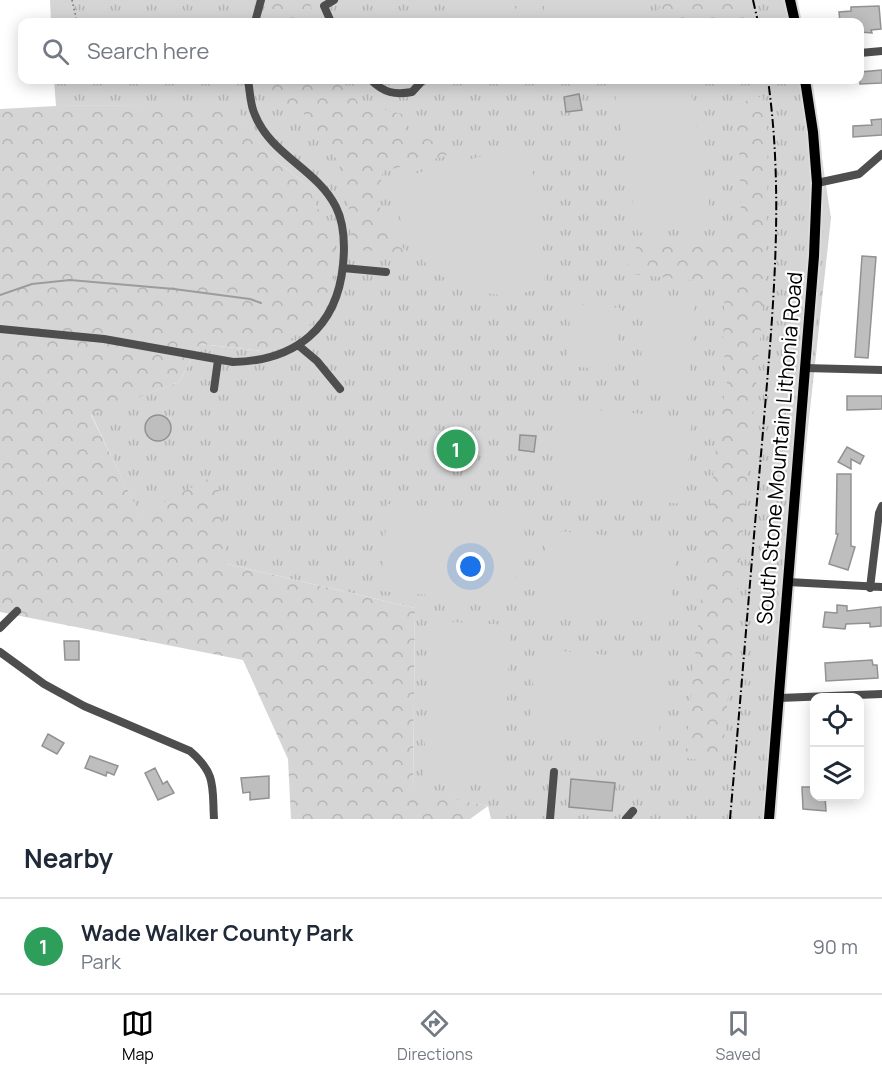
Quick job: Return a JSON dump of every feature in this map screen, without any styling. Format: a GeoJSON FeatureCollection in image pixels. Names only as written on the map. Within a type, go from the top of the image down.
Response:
{"type":"FeatureCollection","features":[{"type":"Feature","properties":{"kind":"main road"},"geometry":{"type":"LineString","coordinates":[[790,0],[794,18]]}},
{"type":"Feature","properties":{"kind":"main road","name":"South Stone Mountain Lithonia Road"},"geometry":{"type":"LineString","coordinates":[[769,819],[814,256],[816,183],[813,132],[806,84]]}},
{"type":"Feature","properties":{"kind":"street"},"geometry":{"type":"LineString","coordinates":[[256,18],[261,0]]}},
{"type":"Feature","properties":{"kind":"street"},"geometry":{"type":"LineString","coordinates":[[329,18],[324,6],[334,0]]}},
{"type":"Feature","properties":{"kind":"street"},"geometry":{"type":"LineString","coordinates":[[864,53],[882,51]]}},
{"type":"Feature","properties":{"kind":"street"},"geometry":{"type":"LineString","coordinates":[[0,329],[104,339],[233,362],[263,360],[287,351],[318,328],[333,308],[338,296],[343,268],[344,233],[331,198],[315,178],[272,142],[254,115],[249,84]]}},
{"type":"Feature","properties":{"kind":"street"},"geometry":{"type":"LineString","coordinates":[[375,84],[396,94],[412,92],[419,84]]}},
{"type":"Feature","properties":{"kind":"street"},"geometry":{"type":"LineString","coordinates":[[816,183],[859,174],[882,154]]}},
{"type":"Feature","properties":{"kind":"street"},"geometry":{"type":"LineString","coordinates":[[343,268],[386,272]]}},
{"type":"Feature","properties":{"kind":"street"},"geometry":{"type":"LineString","coordinates":[[298,345],[317,361],[339,389]]}},
{"type":"Feature","properties":{"kind":"street"},"geometry":{"type":"LineString","coordinates":[[214,389],[218,360]]}},
{"type":"Feature","properties":{"kind":"street"},"geometry":{"type":"LineString","coordinates":[[805,368],[882,370]]}},
{"type":"Feature","properties":{"kind":"street"},"geometry":{"type":"LineString","coordinates":[[870,588],[882,506]]}},
{"type":"Feature","properties":{"kind":"street"},"geometry":{"type":"LineString","coordinates":[[789,582],[882,588]]}},
{"type":"Feature","properties":{"kind":"street"},"geometry":{"type":"LineString","coordinates":[[0,628],[17,611]]}},
{"type":"Feature","properties":{"kind":"street"},"geometry":{"type":"LineString","coordinates":[[0,652],[44,684],[84,706],[190,751],[203,762],[211,776],[214,819]]}},
{"type":"Feature","properties":{"kind":"street"},"geometry":{"type":"LineString","coordinates":[[779,698],[882,694]]}},
{"type":"Feature","properties":{"kind":"street"},"geometry":{"type":"LineString","coordinates":[[550,819],[554,772]]}},
{"type":"Feature","properties":{"kind":"street"},"geometry":{"type":"LineString","coordinates":[[626,819],[633,812]]}},
{"type":"Feature","properties":{"kind":"path"},"geometry":{"type":"LineString","coordinates":[[72,0],[76,18]]}},
{"type":"Feature","properties":{"kind":"green space"},"geometry":{"type":"Polygon","coordinates":[[[50,0],[797,0],[800,18],[51,18],[50,0]]]}},
{"type":"Feature","properties":{"kind":"green space"},"geometry":{"type":"Polygon","coordinates":[[[159,0],[180,0],[186,18],[165,18],[159,0]]]}},
{"type":"Feature","properties":{"kind":"green space"},"geometry":{"type":"Polygon","coordinates":[[[269,0],[309,0],[315,18],[264,18],[269,0]]]}},
{"type":"Feature","properties":{"kind":"green space"},"geometry":{"type":"Polygon","coordinates":[[[450,0],[513,0],[518,18],[446,18],[445,2],[450,0]]]}},
{"type":"Feature","properties":{"kind":"green space"},"geometry":{"type":"Polygon","coordinates":[[[544,0],[644,0],[642,18],[544,18],[544,0]]]}},
{"type":"Feature","properties":{"kind":"green space"},"geometry":{"type":"Polygon","coordinates":[[[663,0],[740,0],[746,18],[656,18],[663,0]]]}},
{"type":"Feature","properties":{"kind":"green space"},"geometry":{"type":"Polygon","coordinates":[[[54,84],[811,84],[831,218],[767,819],[491,819],[488,806],[413,792],[415,608],[227,564],[140,516],[91,414],[179,382],[200,344],[262,351],[307,185],[268,154],[233,105],[56,106],[54,84]]]}},
{"type":"Feature","properties":{"kind":"green space"},"geometry":{"type":"Polygon","coordinates":[[[262,84],[345,84],[359,104],[402,114],[406,130],[449,148],[446,156],[383,171],[377,203],[406,253],[352,249],[348,198],[338,161],[313,129],[300,107],[268,102],[262,84]]]}},
{"type":"Feature","properties":{"kind":"green space"},"geometry":{"type":"Polygon","coordinates":[[[613,84],[690,84],[712,221],[638,233],[613,84]]]}},
{"type":"Feature","properties":{"kind":"green space"},"geometry":{"type":"Polygon","coordinates":[[[763,96],[768,139],[766,272],[722,763],[685,758],[718,427],[727,382],[723,343],[725,284],[623,273],[638,244],[732,240],[741,212],[739,146],[733,105],[763,96]]]}},
{"type":"Feature","properties":{"kind":"green space"},"geometry":{"type":"Polygon","coordinates":[[[233,104],[268,154],[307,185],[335,245],[334,293],[312,323],[289,340],[262,351],[200,344],[179,382],[91,415],[140,515],[217,474],[227,564],[415,608],[413,791],[488,806],[470,819],[291,819],[288,759],[243,660],[0,612],[0,109],[233,104]]]}},
{"type":"Feature","properties":{"kind":"green space"},"geometry":{"type":"Polygon","coordinates":[[[518,150],[526,151],[532,158],[532,171],[540,200],[545,285],[520,293],[504,295],[459,285],[442,276],[427,264],[406,235],[396,199],[395,179],[479,157],[510,154],[518,150]]]}},
{"type":"Feature","properties":{"kind":"green space"},"geometry":{"type":"Polygon","coordinates":[[[646,296],[695,300],[688,391],[639,387],[646,296]]]}},
{"type":"Feature","properties":{"kind":"green space"},"geometry":{"type":"Polygon","coordinates":[[[571,304],[620,308],[615,370],[566,366],[571,304]]]}},
{"type":"Feature","properties":{"kind":"green space"},"geometry":{"type":"Polygon","coordinates":[[[559,407],[692,418],[685,504],[552,493],[559,407]]]}},
{"type":"Feature","properties":{"kind":"green space"},"geometry":{"type":"Polygon","coordinates":[[[388,504],[522,515],[514,602],[380,591],[388,504]]]}},
{"type":"Feature","properties":{"kind":"green space"},"geometry":{"type":"Polygon","coordinates":[[[547,530],[677,542],[669,624],[539,612],[547,530]]]}},
{"type":"Feature","properties":{"kind":"green space"},"geometry":{"type":"Polygon","coordinates":[[[432,621],[510,625],[504,779],[423,778],[432,621]]]}},
{"type":"Feature","properties":{"kind":"green space"},"geometry":{"type":"Polygon","coordinates":[[[536,649],[666,660],[658,743],[529,731],[536,649]]]}},
{"type":"Feature","properties":{"kind":"building"},"geometry":{"type":"Polygon","coordinates":[[[879,6],[881,29],[871,30],[872,33],[864,32],[864,18],[840,18],[839,12],[851,11],[851,7],[879,6]]]}},
{"type":"Feature","properties":{"kind":"building"},"geometry":{"type":"Polygon","coordinates":[[[882,70],[882,83],[864,84],[864,72],[882,70]]]}},
{"type":"Feature","properties":{"kind":"building"},"geometry":{"type":"Polygon","coordinates":[[[579,94],[582,110],[566,112],[564,97],[579,94]]]}},
{"type":"Feature","properties":{"kind":"building"},"geometry":{"type":"Polygon","coordinates":[[[882,119],[882,135],[853,137],[853,126],[872,125],[871,120],[882,119]]]}},
{"type":"Feature","properties":{"kind":"building"},"geometry":{"type":"Polygon","coordinates":[[[862,256],[876,257],[868,358],[855,357],[862,256]]]}},
{"type":"Feature","properties":{"kind":"building"},"geometry":{"type":"Polygon","coordinates":[[[847,396],[882,396],[882,409],[847,410],[847,396]]]}},
{"type":"Feature","properties":{"kind":"building"},"geometry":{"type":"Polygon","coordinates":[[[158,415],[167,419],[171,428],[167,437],[158,441],[149,437],[145,428],[149,419],[158,415]]]}},
{"type":"Feature","properties":{"kind":"building"},"geometry":{"type":"Polygon","coordinates":[[[520,435],[536,436],[534,452],[519,450],[520,435]]]}},
{"type":"Feature","properties":{"kind":"building"},"geometry":{"type":"Polygon","coordinates":[[[847,447],[864,456],[860,464],[851,459],[851,469],[838,462],[847,447]]]}},
{"type":"Feature","properties":{"kind":"building"},"geometry":{"type":"Polygon","coordinates":[[[837,474],[851,474],[851,546],[855,547],[848,570],[829,564],[838,534],[836,534],[837,474]]]}},
{"type":"Feature","properties":{"kind":"building"},"geometry":{"type":"Polygon","coordinates":[[[837,605],[847,606],[847,611],[881,607],[881,626],[870,627],[870,623],[846,624],[845,629],[823,627],[825,612],[837,613],[837,605]]]}},
{"type":"Feature","properties":{"kind":"building"},"geometry":{"type":"Polygon","coordinates":[[[64,641],[79,641],[79,660],[65,660],[64,641]]]}},
{"type":"Feature","properties":{"kind":"building"},"geometry":{"type":"Polygon","coordinates":[[[872,660],[873,665],[877,665],[878,678],[826,681],[825,663],[872,660]]]}},
{"type":"Feature","properties":{"kind":"building"},"geometry":{"type":"Polygon","coordinates":[[[48,734],[64,743],[57,754],[42,746],[48,734]]]}},
{"type":"Feature","properties":{"kind":"building"},"geometry":{"type":"Polygon","coordinates":[[[90,756],[118,766],[114,775],[107,772],[106,776],[85,768],[90,756]]]}},
{"type":"Feature","properties":{"kind":"building"},"geometry":{"type":"Polygon","coordinates":[[[155,768],[163,784],[167,781],[174,793],[158,800],[145,773],[155,768]]]}},
{"type":"Feature","properties":{"kind":"building"},"geometry":{"type":"Polygon","coordinates":[[[269,776],[269,798],[250,800],[250,792],[243,793],[241,778],[269,776]]]}},
{"type":"Feature","properties":{"kind":"building"},"geometry":{"type":"Polygon","coordinates":[[[571,779],[615,783],[612,811],[569,807],[571,779]]]}},
{"type":"Feature","properties":{"kind":"building"},"geometry":{"type":"Polygon","coordinates":[[[802,787],[810,787],[810,801],[825,801],[826,811],[803,809],[802,787]]]}},
{"type":"Feature","properties":{"kind":"waterway"},"geometry":{"type":"LineString","coordinates":[[0,295],[32,284],[70,280],[174,289],[250,299],[261,303]]}},
{"type":"Feature","properties":{"kind":"railway"},"geometry":{"type":"LineString","coordinates":[[753,0],[757,18]]}},
{"type":"Feature","properties":{"kind":"railway"},"geometry":{"type":"LineString","coordinates":[[730,819],[770,352],[775,261],[776,171],[768,84]]}},
{"type":"Feature","properties":{"kind":"place","name":"Wade Walker County Park"},"geometry":{"type":"Point","coordinates":[456,449]}}]}
